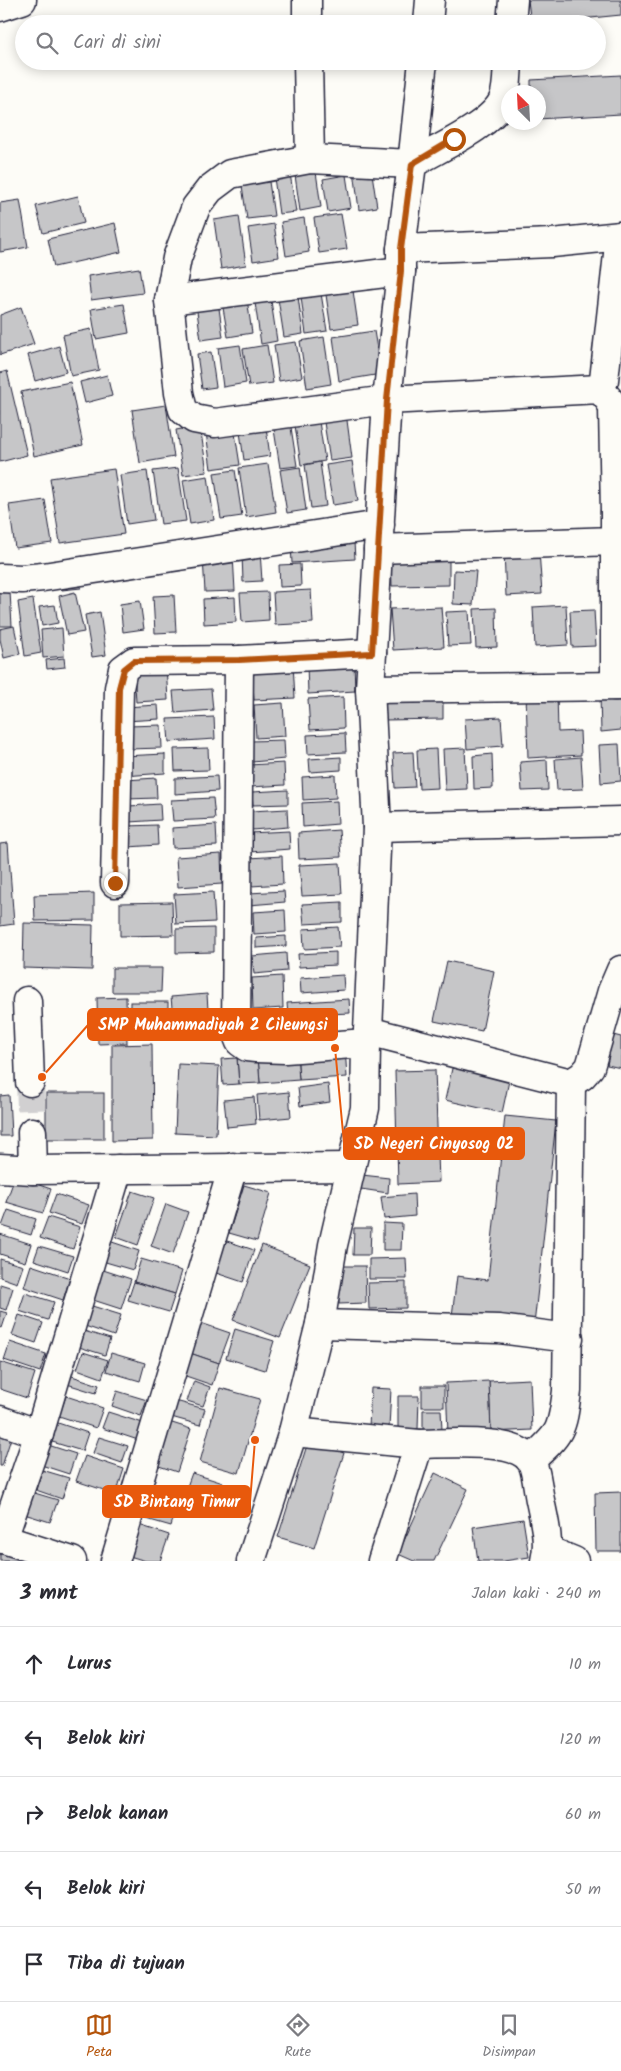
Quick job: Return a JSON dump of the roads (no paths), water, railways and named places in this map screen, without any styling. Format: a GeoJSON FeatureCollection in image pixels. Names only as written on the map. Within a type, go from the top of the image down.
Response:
{"type":"FeatureCollection","features":[{"type":"Feature","properties":{"kind":"street"},"geometry":{"type":"LineString","coordinates":[[0,6],[22,0]]}},
{"type":"Feature","properties":{"kind":"street"},"geometry":{"type":"LineString","coordinates":[[307,0],[307,15]]}},
{"type":"Feature","properties":{"kind":"street"},"geometry":{"type":"LineString","coordinates":[[429,15],[430,0]]}},
{"type":"Feature","properties":{"kind":"street"},"geometry":{"type":"LineString","coordinates":[[511,15],[512,0]]}},
{"type":"Feature","properties":{"kind":"street"},"geometry":{"type":"LineString","coordinates":[[308,70],[310,159]]}},
{"type":"Feature","properties":{"kind":"street"},"geometry":{"type":"LineString","coordinates":[[251,1561],[293,1432],[320,1324],[333,1245],[365,1108],[377,828],[370,689],[387,400],[422,70]]}},
{"type":"Feature","properties":{"kind":"street"},"geometry":{"type":"LineString","coordinates":[[507,70],[506,89],[500,105],[474,129],[412,164],[310,159],[230,174],[210,189],[196,207],[177,258],[169,300],[179,393],[183,410],[194,419],[215,423],[387,400],[600,389]]}},
{"type":"Feature","properties":{"kind":"street"},"geometry":{"type":"LineString","coordinates":[[169,300],[401,260],[620,236],[604,380],[600,389]]}},
{"type":"Feature","properties":{"kind":"street"},"geometry":{"type":"LineString","coordinates":[[370,689],[618,686],[615,541],[618,513],[612,408],[610,401],[600,389]]}},
{"type":"Feature","properties":{"kind":"street"},"geometry":{"type":"LineString","coordinates":[[0,578],[22,579],[43,577],[379,537],[615,541]]}},
{"type":"Feature","properties":{"kind":"street"},"geometry":{"type":"LineString","coordinates":[[115,883],[119,688],[124,669],[134,661],[239,660],[372,653]]}},
{"type":"Feature","properties":{"kind":"street"},"geometry":{"type":"LineString","coordinates":[[239,660],[236,1032],[240,1042],[247,1047],[285,1049],[367,1037],[571,1083],[582,1076],[590,1067],[612,991],[621,970]]}},
{"type":"Feature","properties":{"kind":"street"},"geometry":{"type":"LineString","coordinates":[[377,828],[621,821]]}},
{"type":"Feature","properties":{"kind":"street"},"geometry":{"type":"LineString","coordinates":[[27,1001],[30,1082]]}},
{"type":"Feature","properties":{"kind":"street"},"geometry":{"type":"LineString","coordinates":[[531,1460],[549,1445],[563,1421],[567,1391],[571,1083]]}},
{"type":"Feature","properties":{"kind":"street"},"geometry":{"type":"LineString","coordinates":[[32,1132],[33,1170]]}},
{"type":"Feature","properties":{"kind":"street"},"geometry":{"type":"LineString","coordinates":[[1,1172],[233,1167],[351,1167]]}},
{"type":"Feature","properties":{"kind":"street"},"geometry":{"type":"LineString","coordinates":[[115,1561],[233,1167]]}},
{"type":"Feature","properties":{"kind":"street"},"geometry":{"type":"LineString","coordinates":[[72,1561],[2,1538],[39,1434],[118,1169]]}},
{"type":"Feature","properties":{"kind":"street"},"geometry":{"type":"LineString","coordinates":[[320,1324],[499,1330],[569,1338]]}},
{"type":"Feature","properties":{"kind":"street"},"geometry":{"type":"LineString","coordinates":[[0,1420],[39,1434]]}},
{"type":"Feature","properties":{"kind":"street"},"geometry":{"type":"LineString","coordinates":[[293,1432],[419,1444],[475,1444],[508,1447],[521,1452],[531,1460],[541,1505],[546,1556],[574,1561]]}},
{"type":"Feature","properties":{"kind":"street"},"geometry":{"type":"LineString","coordinates":[[382,1561],[419,1444]]}},
{"type":"Feature","properties":{"kind":"tunnel"},"geometry":{"type":"LineString","coordinates":[[30,1082],[32,1132]]}},
{"type":"Feature","properties":{"kind":"place","name":"SD Negeri Cinyosog 02"},"geometry":{"type":"Point","coordinates":[335,1048]}},
{"type":"Feature","properties":{"kind":"place","name":"SMP Muhammadiyah 2 Cileungsi"},"geometry":{"type":"Point","coordinates":[42,1077]}},
{"type":"Feature","properties":{"kind":"place","name":"SD Bintang Timur"},"geometry":{"type":"Point","coordinates":[255,1440]}}]}
